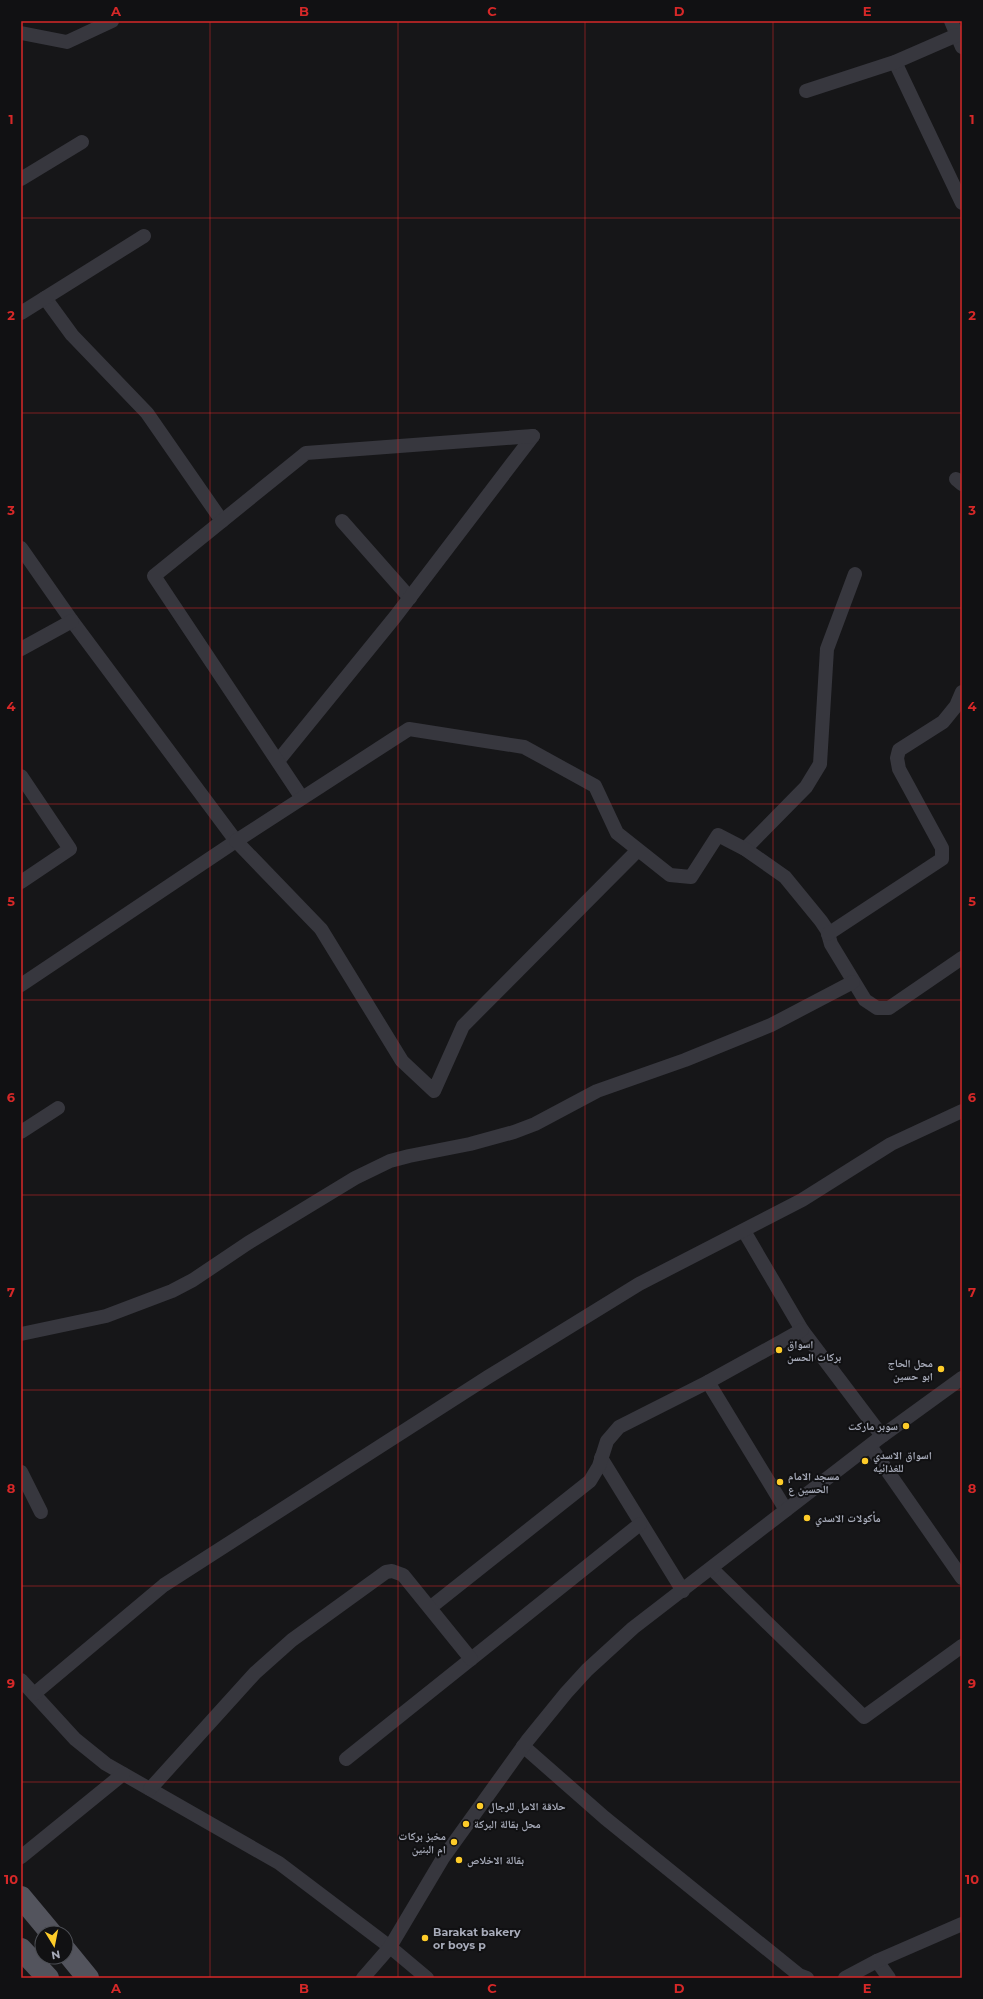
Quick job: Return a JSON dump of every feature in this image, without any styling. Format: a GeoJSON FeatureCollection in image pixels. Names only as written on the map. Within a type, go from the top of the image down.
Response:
{"type":"FeatureCollection","features":[{"type":"Feature","properties":{"kind":"main road"},"geometry":{"type":"LineString","coordinates":[[21,1897],[44,1925]]}},
{"type":"Feature","properties":{"kind":"main road"},"geometry":{"type":"LineString","coordinates":[[21,1949],[48,1978]]}},
{"type":"Feature","properties":{"kind":"main road"},"geometry":{"type":"LineString","coordinates":[[74,1961],[88,1978]]}},
{"type":"Feature","properties":{"kind":"street"},"geometry":{"type":"LineString","coordinates":[[21,33],[67,42],[112,21]]}},
{"type":"Feature","properties":{"kind":"street"},"geometry":{"type":"LineString","coordinates":[[806,91],[959,41],[951,21]]}},
{"type":"Feature","properties":{"kind":"street"},"geometry":{"type":"LineString","coordinates":[[895,62],[962,203]]}},
{"type":"Feature","properties":{"kind":"street"},"geometry":{"type":"LineString","coordinates":[[21,179],[82,142]]}},
{"type":"Feature","properties":{"kind":"street"},"geometry":{"type":"LineString","coordinates":[[21,313],[144,236]]}},
{"type":"Feature","properties":{"kind":"street"},"geometry":{"type":"LineString","coordinates":[[46,298],[72,335],[147,413],[222,521]]}},
{"type":"Feature","properties":{"kind":"street"},"geometry":{"type":"LineString","coordinates":[[278,761],[410,598],[533,436],[306,453],[154,576],[302,798]]}},
{"type":"Feature","properties":{"kind":"street"},"geometry":{"type":"LineString","coordinates":[[342,521],[410,598]]}},
{"type":"Feature","properties":{"kind":"street"},"geometry":{"type":"LineString","coordinates":[[21,548],[72,621],[236,841],[321,929],[402,1062],[434,1091],[463,1026],[638,850]]}},
{"type":"Feature","properties":{"kind":"street"},"geometry":{"type":"LineString","coordinates":[[744,849],[806,787],[820,764],[827,649],[855,574]]}},
{"type":"Feature","properties":{"kind":"street"},"geometry":{"type":"LineString","coordinates":[[21,649],[72,621]]}},
{"type":"Feature","properties":{"kind":"street"},"geometry":{"type":"LineString","coordinates":[[828,934],[942,859],[942,848],[900,769],[897,758],[899,750],[943,722],[956,706],[962,692]]}},
{"type":"Feature","properties":{"kind":"street"},"geometry":{"type":"LineString","coordinates":[[21,985],[236,841],[409,729],[524,747],[595,786],[617,833],[670,875],[691,877],[718,835],[744,849],[786,877],[821,921],[828,934],[831,944],[853,982],[870,1004],[877,1008],[889,1008],[962,958]]}},
{"type":"Feature","properties":{"kind":"street"},"geometry":{"type":"LineString","coordinates":[[21,776],[70,849],[21,882]]}},
{"type":"Feature","properties":{"kind":"street"},"geometry":{"type":"LineString","coordinates":[[21,1334],[106,1316],[150,1300],[192,1280],[262,1235],[372,1169],[409,1156],[470,1144],[514,1132],[535,1124],[597,1091],[685,1060],[771,1025],[853,982]]}},
{"type":"Feature","properties":{"kind":"street"},"geometry":{"type":"LineString","coordinates":[[21,1132],[58,1108]]}},
{"type":"Feature","properties":{"kind":"street"},"geometry":{"type":"LineString","coordinates":[[34,1694],[145,1600],[185,1570],[488,1377],[639,1284],[744,1231],[808,1196],[891,1144],[962,1110]]}},
{"type":"Feature","properties":{"kind":"street"},"geometry":{"type":"LineString","coordinates":[[744,1231],[802,1330],[882,1436]]}},
{"type":"Feature","properties":{"kind":"street"},"geometry":{"type":"LineString","coordinates":[[431,1608],[583,1487],[596,1474],[607,1441],[619,1427],[708,1382],[802,1330]]}},
{"type":"Feature","properties":{"kind":"street"},"geometry":{"type":"LineString","coordinates":[[363,1978],[390,1947],[442,1858],[523,1746],[546,1716],[587,1670],[633,1628],[712,1569],[882,1436],[962,1378]]}},
{"type":"Feature","properties":{"kind":"street"},"geometry":{"type":"LineString","coordinates":[[708,1382],[786,1510]]}},
{"type":"Feature","properties":{"kind":"street"},"geometry":{"type":"LineString","coordinates":[[870,1446],[962,1578]]}},
{"type":"Feature","properties":{"kind":"street"},"geometry":{"type":"LineString","coordinates":[[601,1458],[640,1524],[683,1591]]}},
{"type":"Feature","properties":{"kind":"street"},"geometry":{"type":"LineString","coordinates":[[21,1472],[42,1512]]}},
{"type":"Feature","properties":{"kind":"street"},"geometry":{"type":"LineString","coordinates":[[346,1759],[640,1524]]}},
{"type":"Feature","properties":{"kind":"street"},"geometry":{"type":"LineString","coordinates":[[712,1569],[864,1717],[962,1646]]}},
{"type":"Feature","properties":{"kind":"street"},"geometry":{"type":"LineString","coordinates":[[150,1789],[255,1673],[292,1640],[381,1574],[392,1571],[403,1575],[472,1659]]}},
{"type":"Feature","properties":{"kind":"street"},"geometry":{"type":"LineString","coordinates":[[21,1680],[89,1752],[123,1774],[279,1863],[390,1947],[427,1978]]}},
{"type":"Feature","properties":{"kind":"street"},"geometry":{"type":"LineString","coordinates":[[523,1746],[605,1818],[799,1975],[807,1978]]}},
{"type":"Feature","properties":{"kind":"street"},"geometry":{"type":"LineString","coordinates":[[21,1857],[123,1774]]}},
{"type":"Feature","properties":{"kind":"street"},"geometry":{"type":"LineString","coordinates":[[845,1978],[962,1924]]}},
{"type":"Feature","properties":{"kind":"street"},"geometry":{"type":"LineString","coordinates":[[877,1962],[889,1978]]}},
{"type":"Feature","properties":{"kind":"place","name":"اسواق بركات الحسن"},"geometry":{"type":"Point","coordinates":[779,1350]}},
{"type":"Feature","properties":{"kind":"place","name":"محل الحاج ابو حسين"},"geometry":{"type":"Point","coordinates":[941,1369]}},
{"type":"Feature","properties":{"kind":"place","name":"سوبر ماركت"},"geometry":{"type":"Point","coordinates":[906,1426]}},
{"type":"Feature","properties":{"kind":"place","name":"اسواق الاسدي للغذائيه"},"geometry":{"type":"Point","coordinates":[865,1461]}},
{"type":"Feature","properties":{"kind":"place","name":"مسجد الامام الحسين ع"},"geometry":{"type":"Point","coordinates":[780,1482]}},
{"type":"Feature","properties":{"kind":"place","name":"مأكولات الاسدي"},"geometry":{"type":"Point","coordinates":[807,1518]}},
{"type":"Feature","properties":{"kind":"place","name":"حلاقة الامل للرجال"},"geometry":{"type":"Point","coordinates":[480,1806]}},
{"type":"Feature","properties":{"kind":"place","name":"محل بقالة البركة"},"geometry":{"type":"Point","coordinates":[466,1824]}},
{"type":"Feature","properties":{"kind":"place","name":"مخبز بركات ام البنين"},"geometry":{"type":"Point","coordinates":[454,1842]}},
{"type":"Feature","properties":{"kind":"place","name":"بقالة الاخلاص"},"geometry":{"type":"Point","coordinates":[459,1860]}},
{"type":"Feature","properties":{"kind":"place","name":"Barakat bakery or boys p"},"geometry":{"type":"Point","coordinates":[425,1938]}}]}
